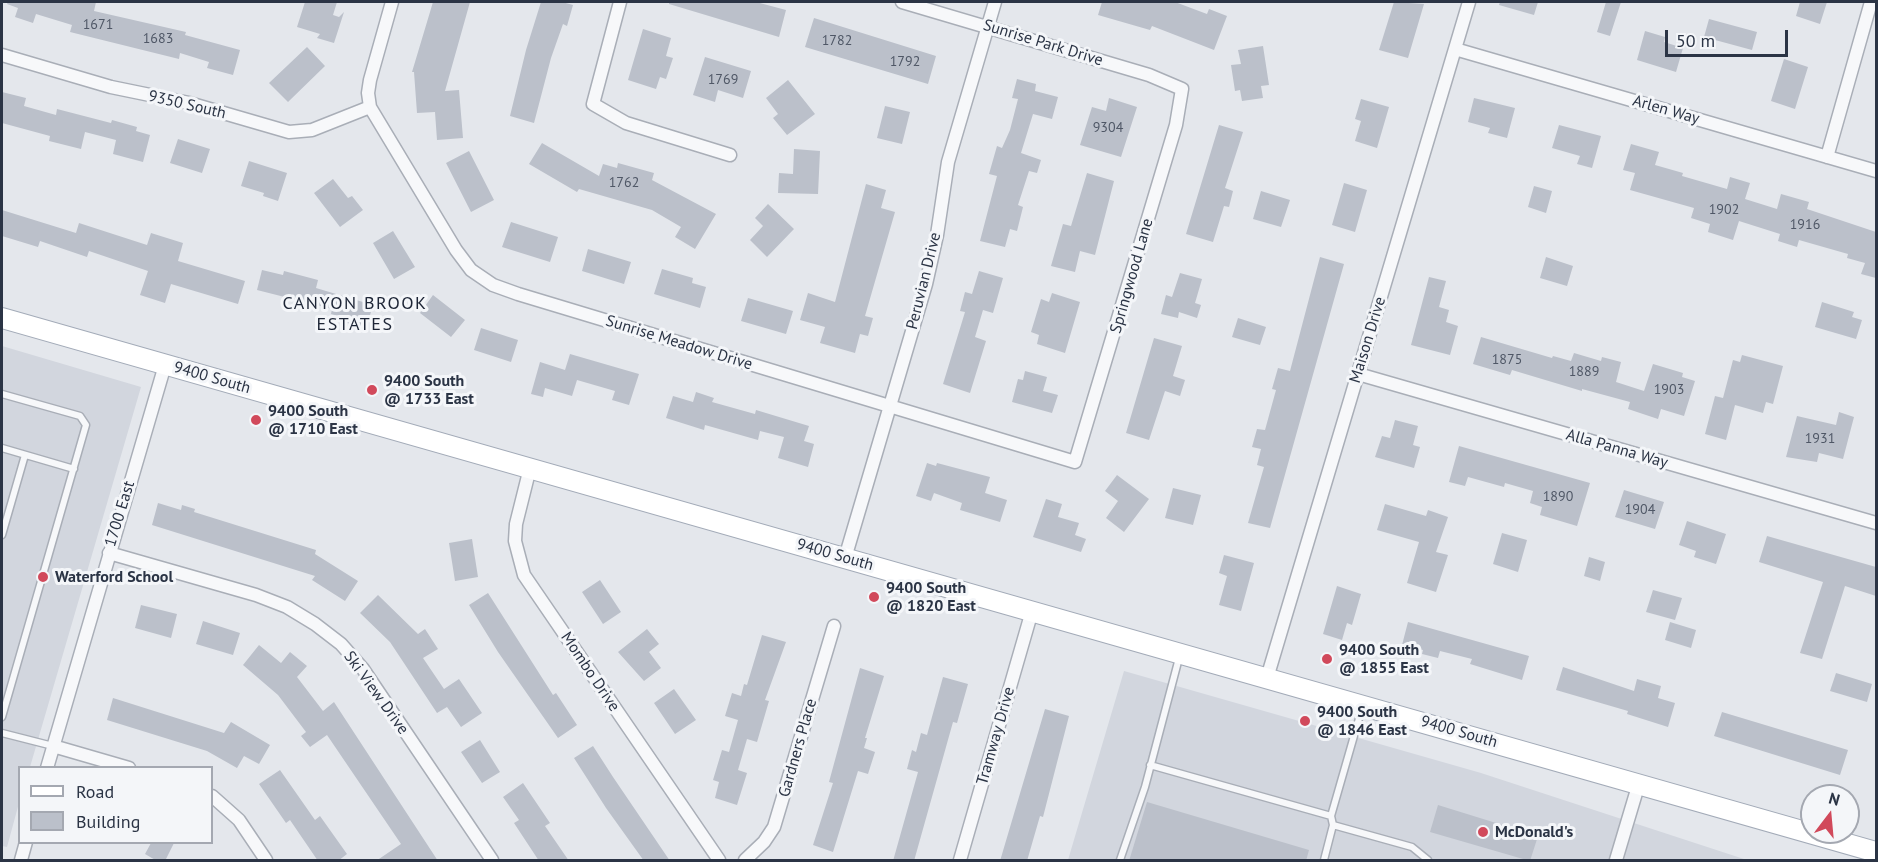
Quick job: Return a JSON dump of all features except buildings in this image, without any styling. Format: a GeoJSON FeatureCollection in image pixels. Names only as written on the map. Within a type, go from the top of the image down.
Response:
{"type":"FeatureCollection","features":[{"type":"Feature","properties":{"kind":"main road","name":"9400 South"},"geometry":{"type":"LineString","coordinates":[[2,318],[1876,852]]}},
{"type":"Feature","properties":{"kind":"street"},"geometry":{"type":"LineString","coordinates":[[370,107],[368,93],[370,80],[392,2]]}},
{"type":"Feature","properties":{"kind":"street"},"geometry":{"type":"LineString","coordinates":[[620,2],[593,104],[626,123],[730,155]]}},
{"type":"Feature","properties":{"kind":"street","name":"Sunrise Park Drive"},"geometry":{"type":"LineString","coordinates":[[902,2],[1149,75],[1182,89]]}},
{"type":"Feature","properties":{"kind":"street","name":"Peruvian Drive"},"geometry":{"type":"LineString","coordinates":[[845,558],[932,260],[954,137],[995,2]]}},
{"type":"Feature","properties":{"kind":"street","name":"Maison Drive"},"geometry":{"type":"LineString","coordinates":[[1267,678],[1469,2]]}},
{"type":"Feature","properties":{"kind":"street"},"geometry":{"type":"LineString","coordinates":[[1827,157],[1871,2]]}},
{"type":"Feature","properties":{"kind":"street","name":"Arlen Way"},"geometry":{"type":"LineString","coordinates":[[1455,49],[1876,171]]}},
{"type":"Feature","properties":{"kind":"street","name":"9350 South"},"geometry":{"type":"LineString","coordinates":[[2,56],[111,87],[189,103],[289,132],[312,130],[370,107]]}},
{"type":"Feature","properties":{"kind":"street","name":"Springwood Lane"},"geometry":{"type":"LineString","coordinates":[[1075,462],[1176,125],[1182,89]]}},
{"type":"Feature","properties":{"kind":"street","name":"Sunrise Meadow Drive"},"geometry":{"type":"LineString","coordinates":[[370,107],[456,250],[471,270],[493,285],[1075,462]]}},
{"type":"Feature","properties":{"kind":"street","name":"1700 East"},"geometry":{"type":"LineString","coordinates":[[48,766],[165,365]]}},
{"type":"Feature","properties":{"kind":"street","name":"Alla Panna Way"},"geometry":{"type":"LineString","coordinates":[[1358,374],[1876,524]]}},
{"type":"Feature","properties":{"kind":"street","name":"Mombo Drive"},"geometry":{"type":"LineString","coordinates":[[530,468],[515,533],[518,558],[524,575],[718,861]]}},
{"type":"Feature","properties":{"kind":"street","name":"Ski View Drive"},"geometry":{"type":"LineString","coordinates":[[109,553],[256,595],[287,607],[324,630],[341,644],[363,669],[492,861]]}},
{"type":"Feature","properties":{"kind":"street","name":"Tramway Drive"},"geometry":{"type":"LineString","coordinates":[[960,861],[1032,611]]}},
{"type":"Feature","properties":{"kind":"street","name":"Gardners Place"},"geometry":{"type":"LineString","coordinates":[[745,861],[764,842],[774,827],[834,626]]}},
{"type":"Feature","properties":{"kind":"street"},"geometry":{"type":"LineString","coordinates":[[53,746],[122,766]]}},
{"type":"Feature","properties":{"kind":"street"},"geometry":{"type":"LineString","coordinates":[[1616,861],[1639,783]]}},
{"type":"Feature","properties":{"kind":"street"},"geometry":{"type":"LineString","coordinates":[[213,797],[239,820],[266,861]]}},
{"type":"Feature","properties":{"kind":"street"},"geometry":{"type":"LineString","coordinates":[[21,861],[26,844]]}},
{"type":"Feature","properties":{"kind":"lane"},"geometry":{"type":"LineString","coordinates":[[2,394],[80,416],[86,425],[2,717]]}},
{"type":"Feature","properties":{"kind":"lane"},"geometry":{"type":"LineString","coordinates":[[2,448],[74,469]]}},
{"type":"Feature","properties":{"kind":"lane"},"geometry":{"type":"LineString","coordinates":[[2,535],[24,455]]}},
{"type":"Feature","properties":{"kind":"lane"},"geometry":{"type":"LineString","coordinates":[[1120,861],[1150,765],[1180,654]]}},
{"type":"Feature","properties":{"kind":"lane"},"geometry":{"type":"LineString","coordinates":[[1324,861],[1333,825],[1331,816],[1363,705]]}},
{"type":"Feature","properties":{"kind":"lane"},"geometry":{"type":"LineString","coordinates":[[2,733],[53,746]]}},
{"type":"Feature","properties":{"kind":"lane"},"geometry":{"type":"LineString","coordinates":[[1150,765],[1331,816]]}},
{"type":"Feature","properties":{"kind":"lane"},"geometry":{"type":"LineString","coordinates":[[1333,825],[1412,847],[1421,858],[1428,861]]}},
{"type":"Feature","properties":{"kind":"shaded area","name":"Waterford School"},"geometry":{"type":"Polygon","coordinates":[[[2,346],[141,387],[30,766],[18,766],[18,807],[7,847],[2,846],[2,346]]]}},
{"type":"Feature","properties":{"kind":"shaded area"},"geometry":{"type":"Polygon","coordinates":[[[1124,671],[1481,773],[1747,860],[1068,860],[1124,671]]]}},
{"type":"Feature","properties":{"kind":"place","name":"9400 South @ 1733 East"},"geometry":{"type":"Point","coordinates":[372,390]}},
{"type":"Feature","properties":{"kind":"place","name":"9400 South @ 1710 East"},"geometry":{"type":"Point","coordinates":[256,420]}},
{"type":"Feature","properties":{"kind":"place","name":"Waterford School"},"geometry":{"type":"Point","coordinates":[43,577]}},
{"type":"Feature","properties":{"kind":"place","name":"9400 South @ 1820 East"},"geometry":{"type":"Point","coordinates":[874,597]}},
{"type":"Feature","properties":{"kind":"place","name":"9400 South @ 1855 East"},"geometry":{"type":"Point","coordinates":[1327,659]}},
{"type":"Feature","properties":{"kind":"place","name":"9400 South @ 1846 East"},"geometry":{"type":"Point","coordinates":[1305,721]}},
{"type":"Feature","properties":{"kind":"place","name":"McDonald's"},"geometry":{"type":"Point","coordinates":[1483,832]}},
{"type":"Feature","properties":{"kind":"district","name":"CANYON BROOK ESTATES"},"geometry":{"type":"Point","coordinates":[355,314]}}]}
